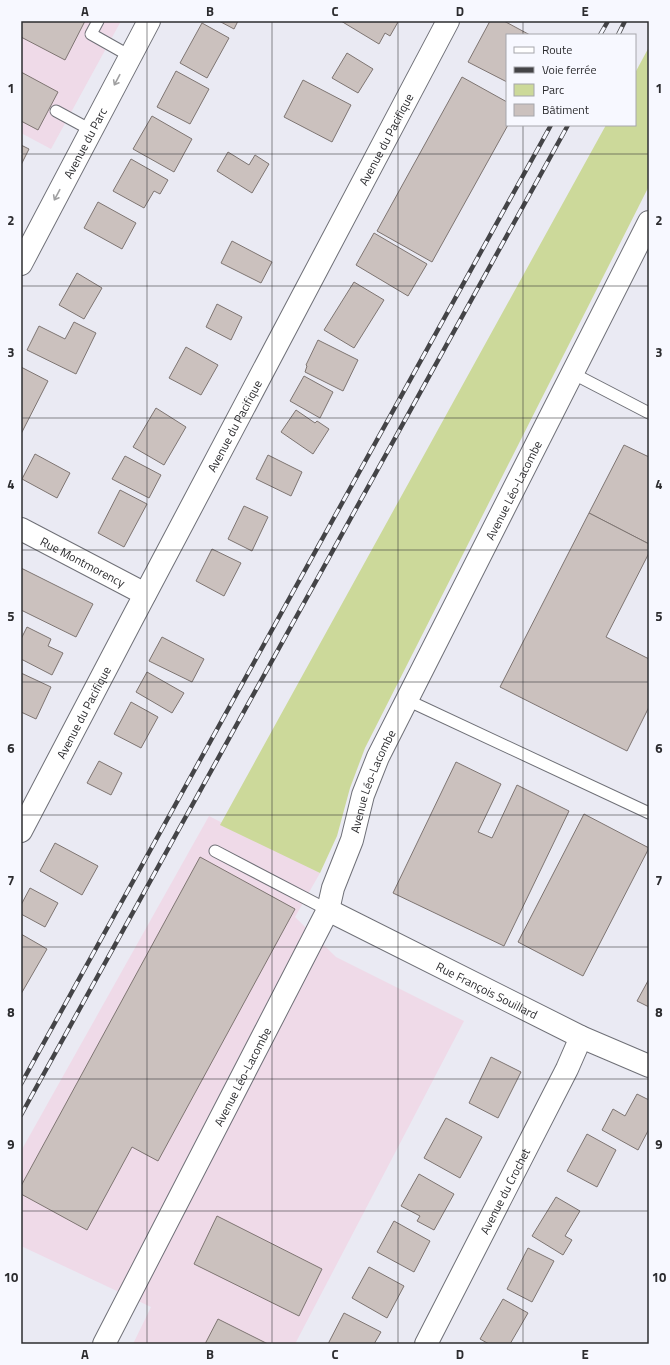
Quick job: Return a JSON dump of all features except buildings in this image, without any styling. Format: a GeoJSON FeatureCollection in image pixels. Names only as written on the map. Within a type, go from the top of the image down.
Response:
{"type":"FeatureCollection","features":[{"type":"Feature","properties":{"kind":"street","name":"Avenue du Parc"},"geometry":{"type":"LineString","coordinates":[[21,264],[149,21]]}},
{"type":"Feature","properties":{"kind":"street","name":"Avenue du Pacifique"},"geometry":{"type":"LineString","coordinates":[[21,832],[448,21]]}},
{"type":"Feature","properties":{"kind":"street","name":"Avenue Léo-Lacombe"},"geometry":{"type":"LineString","coordinates":[[104,1344],[328,910],[332,888],[352,840],[366,785],[378,757],[649,222]]}},
{"type":"Feature","properties":{"kind":"street","name":"Rue Montmorency"},"geometry":{"type":"LineString","coordinates":[[21,529],[145,594]]}},
{"type":"Feature","properties":{"kind":"street","name":"Rue François Souillard"},"geometry":{"type":"LineString","coordinates":[[328,910],[581,1037],[649,1066]]}},
{"type":"Feature","properties":{"kind":"street","name":"Avenue du Crochet"},"geometry":{"type":"LineString","coordinates":[[426,1344],[567,1069],[581,1037]]}},
{"type":"Feature","properties":{"kind":"lane"},"geometry":{"type":"LineString","coordinates":[[98,21],[92,34],[130,56]]}},
{"type":"Feature","properties":{"kind":"lane"},"geometry":{"type":"LineString","coordinates":[[56,111],[91,130]]}},
{"type":"Feature","properties":{"kind":"lane"},"geometry":{"type":"LineString","coordinates":[[572,373],[649,413]]}},
{"type":"Feature","properties":{"kind":"lane"},"geometry":{"type":"LineString","coordinates":[[407,700],[649,813]]}},
{"type":"Feature","properties":{"kind":"lane"},"geometry":{"type":"LineString","coordinates":[[215,851],[328,910]]}},
{"type":"Feature","properties":{"kind":"shaded area"},"geometry":{"type":"Polygon","coordinates":[[[21,21],[121,21],[51,149],[21,133],[21,21]]]}},
{"type":"Feature","properties":{"kind":"shaded area"},"geometry":{"type":"Polygon","coordinates":[[[209,816],[320,873],[295,917],[336,957],[464,1021],[295,1344],[133,1344],[151,1307],[21,1246],[21,1151],[209,816]]]}},
{"type":"Feature","properties":{"kind":"green space"},"geometry":{"type":"Polygon","coordinates":[[[649,47],[649,186],[365,748],[350,788],[337,836],[320,873],[220,825],[605,126],[636,126],[636,71],[649,47]]]}},
{"type":"Feature","properties":{"kind":"railway"},"geometry":{"type":"LineString","coordinates":[[601,34],[608,21]]}},
{"type":"Feature","properties":{"kind":"railway"},"geometry":{"type":"LineString","coordinates":[[618,34],[625,21]]}},
{"type":"Feature","properties":{"kind":"railway"},"geometry":{"type":"LineString","coordinates":[[21,1084],[550,126]]}},
{"type":"Feature","properties":{"kind":"railway"},"geometry":{"type":"LineString","coordinates":[[21,1115],[567,126]]}}]}
